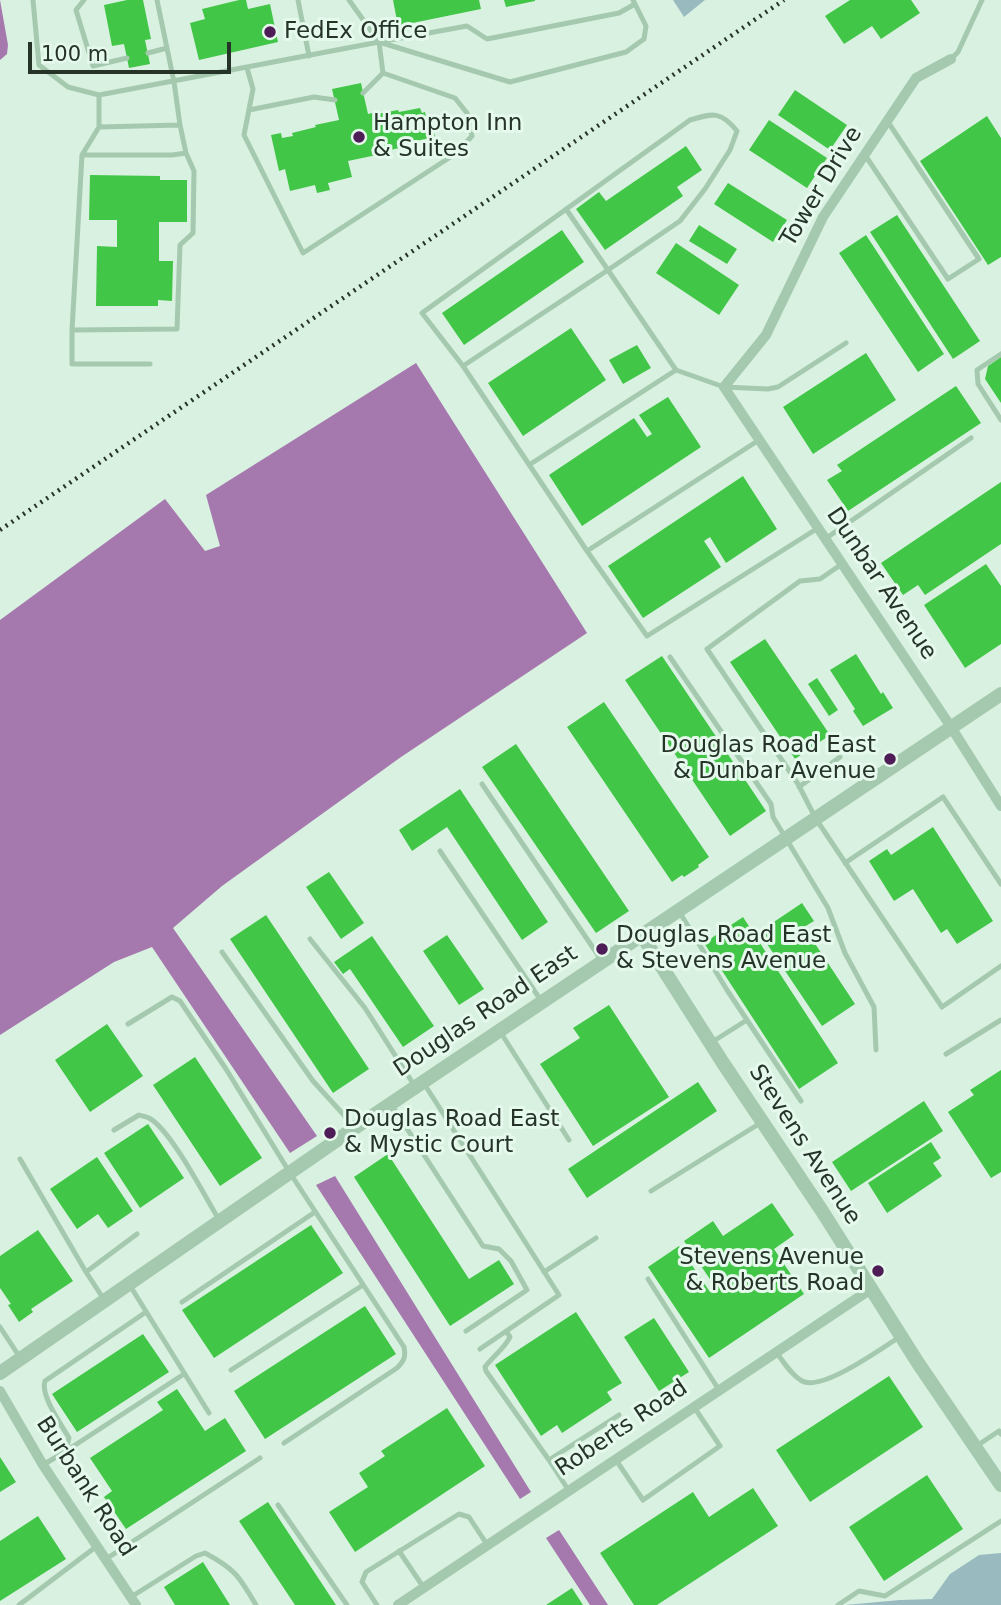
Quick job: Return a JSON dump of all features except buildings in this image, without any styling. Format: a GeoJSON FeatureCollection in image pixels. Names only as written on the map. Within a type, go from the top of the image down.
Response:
{"type":"FeatureCollection","features":[{"type":"Feature","properties":{"kind":"street","name":"Tower Drive"},"geometry":{"type":"LineString","coordinates":[[723,387],[766,335],[823,217],[916,78],[951,59]]}},
{"type":"Feature","properties":{"kind":"street","name":"Dunbar Avenue"},"geometry":{"type":"LineString","coordinates":[[723,387],[1001,806]]}},
{"type":"Feature","properties":{"kind":"street","name":"Douglas Road East"},"geometry":{"type":"LineString","coordinates":[[0,1373],[353,1129],[1001,694]]}},
{"type":"Feature","properties":{"kind":"street","name":"Stevens Avenue"},"geometry":{"type":"LineString","coordinates":[[641,934],[901,1336],[1001,1484]]}},
{"type":"Feature","properties":{"kind":"street","name":"Roberts Road"},"geometry":{"type":"LineString","coordinates":[[398,1605],[416,1600],[424,1588],[871,1289]]}},
{"type":"Feature","properties":{"kind":"street","name":"Burbank Road"},"geometry":{"type":"LineString","coordinates":[[0,1391],[43,1465],[134,1601]]}},
{"type":"Feature","properties":{"kind":"lane"},"geometry":{"type":"LineString","coordinates":[[33,0],[39,65],[68,87],[99,95],[174,82],[379,42],[467,26],[487,39],[619,13],[634,2],[646,26],[644,39],[626,52],[510,82],[379,42]]}},
{"type":"Feature","properties":{"kind":"lane"},"geometry":{"type":"LineString","coordinates":[[84,0],[76,10],[93,66],[127,58]]}},
{"type":"Feature","properties":{"kind":"lane"},"geometry":{"type":"LineString","coordinates":[[72,330],[177,329],[180,245],[193,233],[194,170],[186,153],[157,0]]}},
{"type":"Feature","properties":{"kind":"lane"},"geometry":{"type":"LineString","coordinates":[[298,0],[309,56]]}},
{"type":"Feature","properties":{"kind":"lane"},"geometry":{"type":"LineString","coordinates":[[348,0],[379,42],[383,73]]}},
{"type":"Feature","properties":{"kind":"lane"},"geometry":{"type":"LineString","coordinates":[[951,59],[958,52],[982,0]]}},
{"type":"Feature","properties":{"kind":"lane"},"geometry":{"type":"LineString","coordinates":[[148,52],[167,48]]}},
{"type":"Feature","properties":{"kind":"lane"},"geometry":{"type":"LineString","coordinates":[[247,68],[253,89],[244,135],[303,253],[455,154],[472,136],[467,113],[454,98],[383,73]]}},
{"type":"Feature","properties":{"kind":"lane"},"geometry":{"type":"LineString","coordinates":[[363,93],[383,73]]}},
{"type":"Feature","properties":{"kind":"lane"},"geometry":{"type":"LineString","coordinates":[[99,95],[99,127],[82,155],[72,364],[150,364]]}},
{"type":"Feature","properties":{"kind":"lane"},"geometry":{"type":"LineString","coordinates":[[249,110],[314,97],[335,100]]}},
{"type":"Feature","properties":{"kind":"lane"},"geometry":{"type":"LineString","coordinates":[[463,366],[680,221],[730,150],[737,131],[726,118],[709,114],[690,120],[422,313],[463,366],[647,636],[818,528]]}},
{"type":"Feature","properties":{"kind":"lane"},"geometry":{"type":"LineString","coordinates":[[865,155],[948,279],[979,259],[888,121]]}},
{"type":"Feature","properties":{"kind":"lane"},"geometry":{"type":"LineString","coordinates":[[99,127],[180,125]]}},
{"type":"Feature","properties":{"kind":"lane"},"geometry":{"type":"LineString","coordinates":[[82,155],[186,153]]}},
{"type":"Feature","properties":{"kind":"lane"},"geometry":{"type":"LineString","coordinates":[[566,209],[676,370],[723,387],[768,389],[778,387],[846,343]]}},
{"type":"Feature","properties":{"kind":"lane"},"geometry":{"type":"LineString","coordinates":[[1001,354],[977,370],[978,384],[1001,420]]}},
{"type":"Feature","properties":{"kind":"lane"},"geometry":{"type":"LineString","coordinates":[[529,465],[676,370]]}},
{"type":"Feature","properties":{"kind":"lane"},"geometry":{"type":"LineString","coordinates":[[825,539],[971,438]]}},
{"type":"Feature","properties":{"kind":"lane"},"geometry":{"type":"LineString","coordinates":[[587,551],[759,440]]}},
{"type":"Feature","properties":{"kind":"lane"},"geometry":{"type":"LineString","coordinates":[[842,564],[820,579],[800,581],[707,649],[799,787],[816,819],[942,1007],[1001,966]]}},
{"type":"Feature","properties":{"kind":"lane"},"geometry":{"type":"LineString","coordinates":[[670,657],[771,804],[773,817],[828,908],[845,953],[874,1007],[876,1050]]}},
{"type":"Feature","properties":{"kind":"lane"},"geometry":{"type":"LineString","coordinates":[[799,787],[841,757]]}},
{"type":"Feature","properties":{"kind":"lane"},"geometry":{"type":"LineString","coordinates":[[482,784],[602,961]]}},
{"type":"Feature","properties":{"kind":"lane"},"geometry":{"type":"LineString","coordinates":[[845,863],[943,797],[1001,884]]}},
{"type":"Feature","properties":{"kind":"lane"},"geometry":{"type":"LineString","coordinates":[[440,850],[542,1002]]}},
{"type":"Feature","properties":{"kind":"lane"},"geometry":{"type":"LineString","coordinates":[[679,910],[801,1101]]}},
{"type":"Feature","properties":{"kind":"lane"},"geometry":{"type":"LineString","coordinates":[[310,939],[365,1008],[419,1085],[559,1295],[480,1349]]}},
{"type":"Feature","properties":{"kind":"lane"},"geometry":{"type":"LineString","coordinates":[[222,952],[313,1082],[343,1114],[353,1129]]}},
{"type":"Feature","properties":{"kind":"lane"},"geometry":{"type":"LineString","coordinates":[[128,1024],[172,998],[180,1001],[404,1347],[406,1355],[397,1368],[284,1443]]}},
{"type":"Feature","properties":{"kind":"lane"},"geometry":{"type":"LineString","coordinates":[[710,1043],[747,1020]]}},
{"type":"Feature","properties":{"kind":"lane"},"geometry":{"type":"LineString","coordinates":[[946,1054],[1001,1020]]}},
{"type":"Feature","properties":{"kind":"lane"},"geometry":{"type":"LineString","coordinates":[[499,1030],[569,1140]]}},
{"type":"Feature","properties":{"kind":"lane"},"geometry":{"type":"LineString","coordinates":[[391,1104],[483,1246],[499,1249],[511,1261],[527,1290],[466,1331]]}},
{"type":"Feature","properties":{"kind":"lane"},"geometry":{"type":"LineString","coordinates":[[114,1130],[139,1115],[148,1117],[160,1127],[220,1221]]}},
{"type":"Feature","properties":{"kind":"lane"},"geometry":{"type":"LineString","coordinates":[[651,1191],[762,1122]]}},
{"type":"Feature","properties":{"kind":"lane"},"geometry":{"type":"LineString","coordinates":[[20,1159],[105,1300]]}},
{"type":"Feature","properties":{"kind":"lane"},"geometry":{"type":"LineString","coordinates":[[182,1302],[316,1212]]}},
{"type":"Feature","properties":{"kind":"lane"},"geometry":{"type":"LineString","coordinates":[[86,1272],[137,1234]]}},
{"type":"Feature","properties":{"kind":"lane"},"geometry":{"type":"LineString","coordinates":[[544,1272],[596,1238]]}},
{"type":"Feature","properties":{"kind":"lane"},"geometry":{"type":"LineString","coordinates":[[648,1279],[719,1390]]}},
{"type":"Feature","properties":{"kind":"lane"},"geometry":{"type":"LineString","coordinates":[[129,1284],[209,1413]]}},
{"type":"Feature","properties":{"kind":"lane"},"geometry":{"type":"LineString","coordinates":[[231,1370],[363,1285]]}},
{"type":"Feature","properties":{"kind":"lane"},"geometry":{"type":"LineString","coordinates":[[66,1451],[69,1438],[46,1396],[43,1386],[45,1381],[146,1312]]}},
{"type":"Feature","properties":{"kind":"lane"},"geometry":{"type":"LineString","coordinates":[[0,1327],[21,1359]]}},
{"type":"Feature","properties":{"kind":"lane"},"geometry":{"type":"LineString","coordinates":[[506,1331],[510,1337],[508,1342],[491,1358],[485,1367],[486,1371],[569,1491]]}},
{"type":"Feature","properties":{"kind":"lane"},"geometry":{"type":"LineString","coordinates":[[776,1352],[794,1375],[804,1383],[814,1384],[829,1379],[901,1336]]}},
{"type":"Feature","properties":{"kind":"lane"},"geometry":{"type":"LineString","coordinates":[[43,1465],[184,1374]]}},
{"type":"Feature","properties":{"kind":"lane"},"geometry":{"type":"LineString","coordinates":[[615,1459],[643,1500],[719,1446],[694,1407]]}},
{"type":"Feature","properties":{"kind":"lane"},"geometry":{"type":"LineString","coordinates":[[549,1460],[619,1415]]}},
{"type":"Feature","properties":{"kind":"lane"},"geometry":{"type":"LineString","coordinates":[[975,1447],[999,1431],[1001,1434]]}},
{"type":"Feature","properties":{"kind":"lane"},"geometry":{"type":"LineString","coordinates":[[106,1559],[260,1458]]}},
{"type":"Feature","properties":{"kind":"lane"},"geometry":{"type":"LineString","coordinates":[[278,1505],[347,1605]]}},
{"type":"Feature","properties":{"kind":"lane"},"geometry":{"type":"LineString","coordinates":[[377,1605],[362,1582],[366,1572],[459,1514],[468,1517],[488,1546]]}},
{"type":"Feature","properties":{"kind":"lane"},"geometry":{"type":"LineString","coordinates":[[838,1605],[859,1591],[885,1596],[1001,1521]]}},
{"type":"Feature","properties":{"kind":"lane"},"geometry":{"type":"LineString","coordinates":[[19,1605],[97,1546]]}},
{"type":"Feature","properties":{"kind":"lane"},"geometry":{"type":"LineString","coordinates":[[399,1551],[424,1588]]}},
{"type":"Feature","properties":{"kind":"lane"},"geometry":{"type":"LineString","coordinates":[[134,1601],[195,1556],[205,1553],[225,1564],[240,1578],[256,1605]]}},
{"type":"Feature","properties":{"kind":"shaded area"},"geometry":{"type":"Polygon","coordinates":[[[0,0],[8,45],[7,54],[0,60],[0,0]]]}},
{"type":"Feature","properties":{"kind":"shaded area"},"geometry":{"type":"Polygon","coordinates":[[[673,0],[705,0],[684,17],[673,0]]]}},
{"type":"Feature","properties":{"kind":"shaded area"},"geometry":{"type":"Polygon","coordinates":[[[416,363],[587,633],[401,757],[222,886],[173,928],[317,1136],[290,1153],[152,947],[114,962],[0,1035],[0,620],[165,499],[205,551],[220,546],[206,495],[416,363]]]}},
{"type":"Feature","properties":{"kind":"shaded area"},"geometry":{"type":"Polygon","coordinates":[[[335,1176],[531,1492],[520,1499],[316,1185],[335,1176]]]}},
{"type":"Feature","properties":{"kind":"shaded area"},"geometry":{"type":"Polygon","coordinates":[[[559,1530],[608,1605],[590,1605],[546,1538],[559,1530]]]}},
{"type":"Feature","properties":{"kind":"shaded area"},"geometry":{"type":"Polygon","coordinates":[[[1001,1553],[1001,1605],[845,1605],[932,1599],[950,1574],[979,1555],[1001,1553]]]}},
{"type":"Feature","properties":{"kind":"railway"},"geometry":{"type":"LineString","coordinates":[[0,530],[784,0]]}},
{"type":"Feature","properties":{"kind":"place","name":"FedEx Office"},"geometry":{"type":"Point","coordinates":[270,32]}},
{"type":"Feature","properties":{"kind":"place","name":"Hampton Inn & Suites"},"geometry":{"type":"Point","coordinates":[359,137]}},
{"type":"Feature","properties":{"kind":"place","name":"Douglas Road East & Dunbar Avenue"},"geometry":{"type":"Point","coordinates":[890,759]}},
{"type":"Feature","properties":{"kind":"place","name":"Douglas Road East & Stevens Avenue"},"geometry":{"type":"Point","coordinates":[602,949]}},
{"type":"Feature","properties":{"kind":"place","name":"Douglas Road East & Mystic Court"},"geometry":{"type":"Point","coordinates":[330,1133]}},
{"type":"Feature","properties":{"kind":"place","name":"Stevens Avenue & Roberts Road"},"geometry":{"type":"Point","coordinates":[878,1271]}}]}
